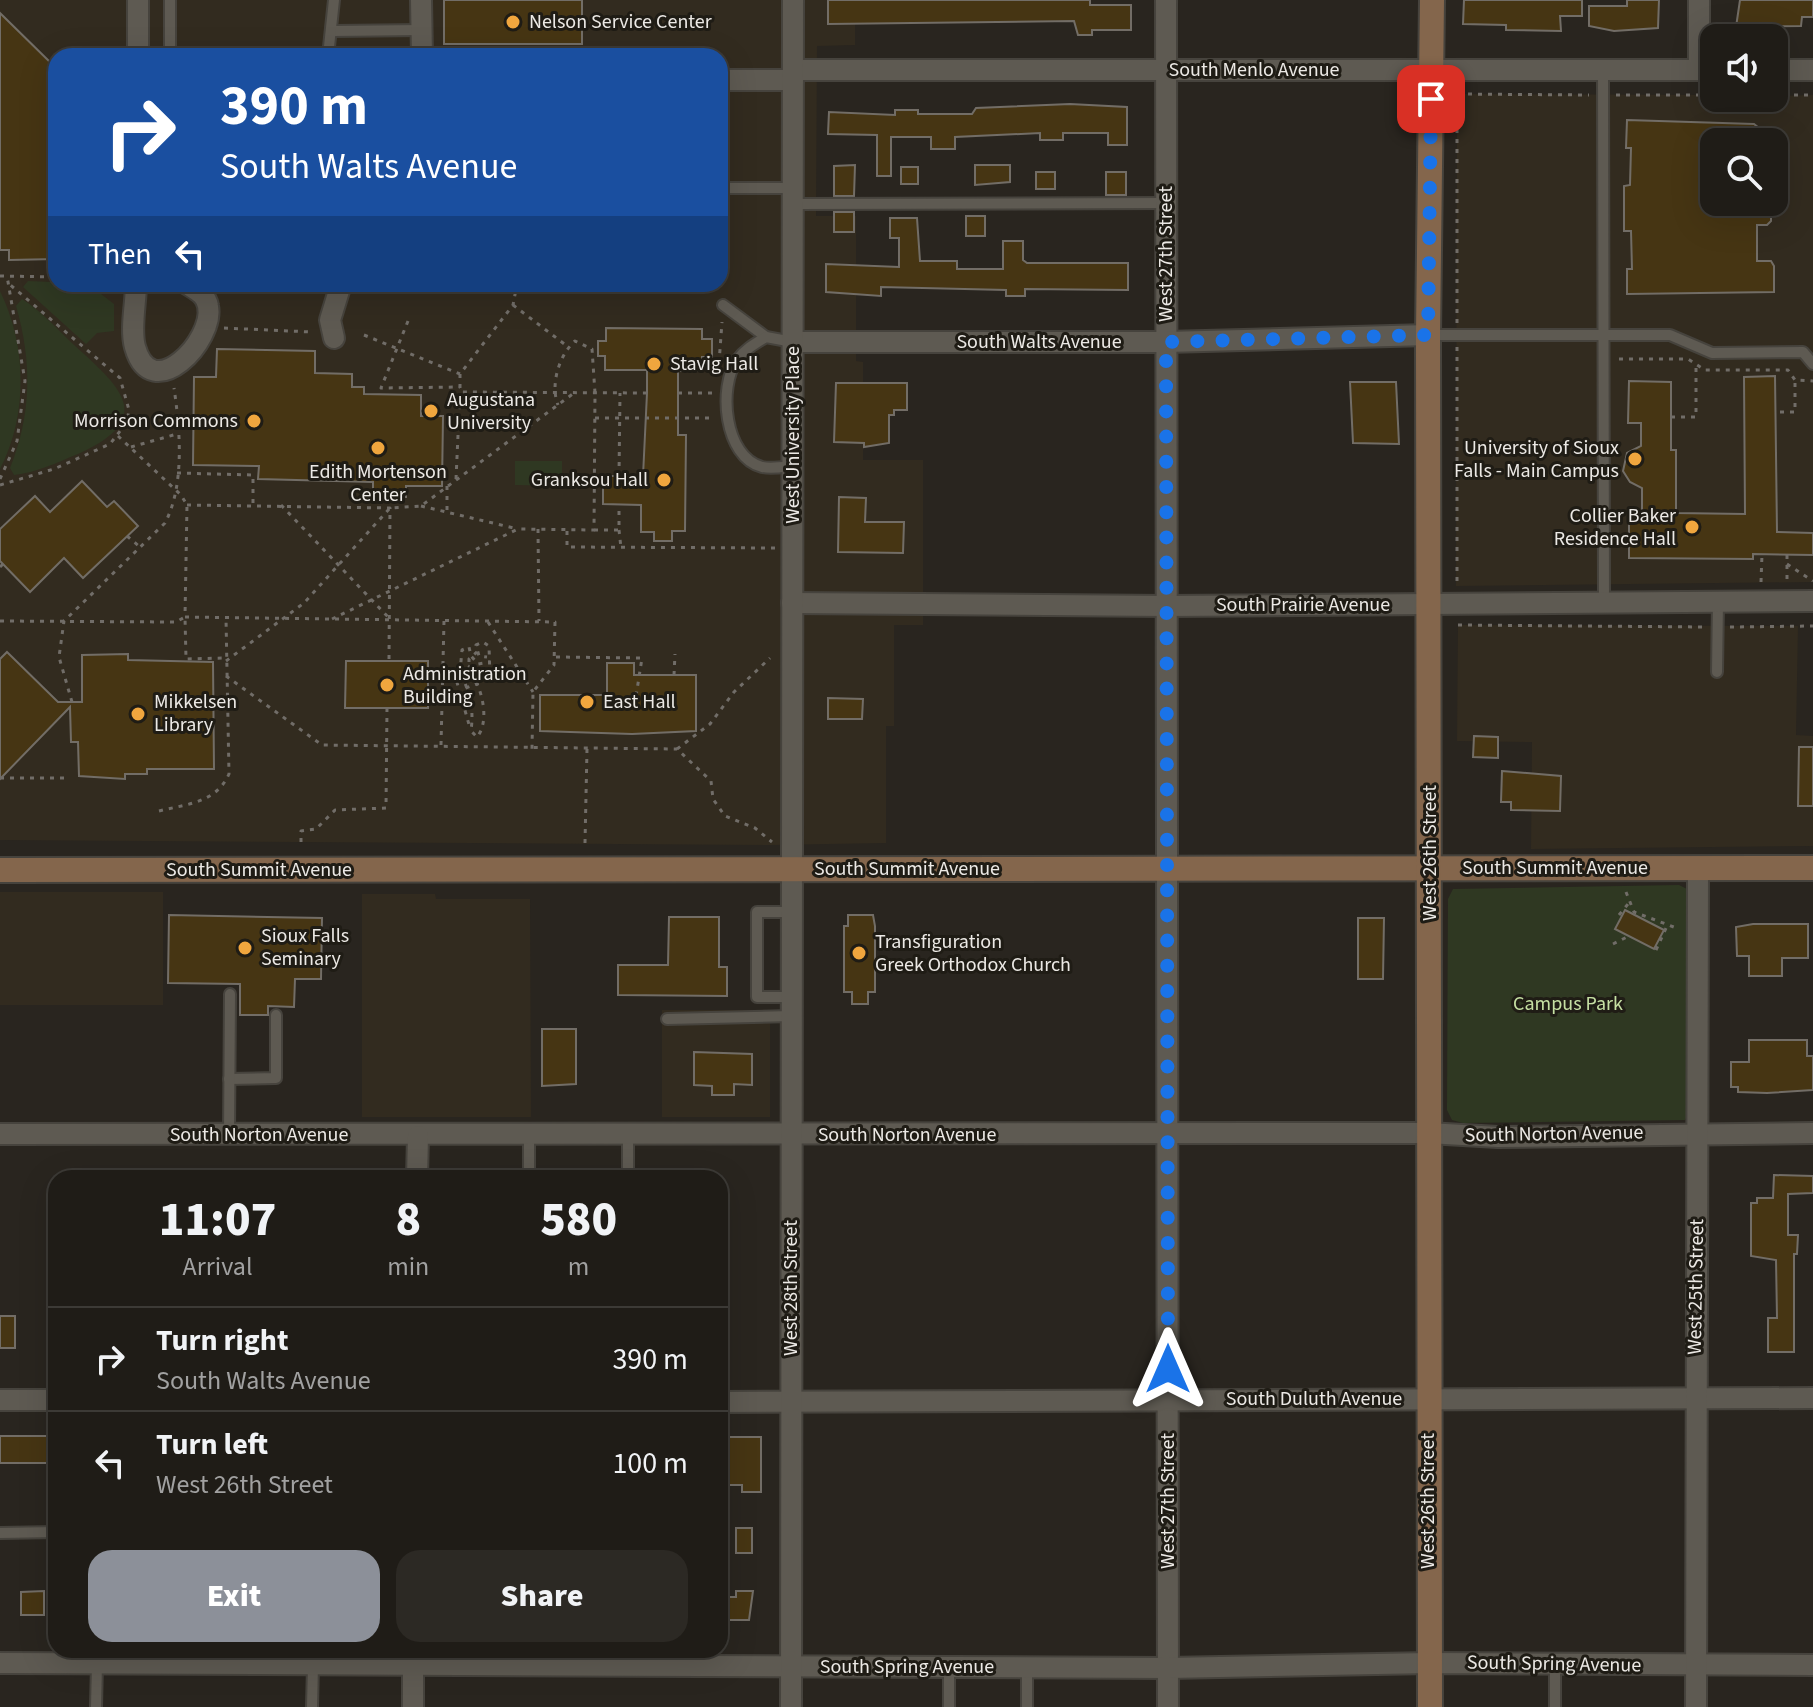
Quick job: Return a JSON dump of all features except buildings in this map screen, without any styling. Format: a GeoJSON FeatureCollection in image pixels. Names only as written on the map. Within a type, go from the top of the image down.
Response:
{"type":"FeatureCollection","features":[{"type":"Feature","properties":{"kind":"street"},"geometry":{"type":"LineString","coordinates":[[138,0],[138,48]]}},
{"type":"Feature","properties":{"kind":"street"},"geometry":{"type":"LineString","coordinates":[[421,0],[422,48]]}},
{"type":"Feature","properties":{"kind":"street","name":"West University Place"},"geometry":{"type":"LineString","coordinates":[[792,869],[793,0]]}},
{"type":"Feature","properties":{"kind":"street","name":"West 27th Street"},"geometry":{"type":"LineString","coordinates":[[1166,0],[1168,1707]]}},
{"type":"Feature","properties":{"kind":"street","name":"West 26th Street"},"geometry":{"type":"LineString","coordinates":[[1430,1707],[1428,335],[1432,0]]}},
{"type":"Feature","properties":{"kind":"street"},"geometry":{"type":"LineString","coordinates":[[1699,0],[1701,24]]}},
{"type":"Feature","properties":{"kind":"street","name":"South Menlo Avenue"},"geometry":{"type":"LineString","coordinates":[[728,79],[793,75],[1166,70],[1700,70]]}},
{"type":"Feature","properties":{"kind":"street"},"geometry":{"type":"LineString","coordinates":[[1788,70],[1813,70]]}},
{"type":"Feature","properties":{"kind":"street"},"geometry":{"type":"LineString","coordinates":[[136,292],[135,345],[141,360],[151,368],[164,372],[179,366],[208,320],[208,304],[199,292]]}},
{"type":"Feature","properties":{"kind":"street"},"geometry":{"type":"LineString","coordinates":[[326,335],[339,292]]}},
{"type":"Feature","properties":{"kind":"street","name":"South Walts Avenue"},"geometry":{"type":"LineString","coordinates":[[793,342],[1166,342],[1428,335]]}},
{"type":"Feature","properties":{"kind":"street","name":"South Prairie Avenue"},"geometry":{"type":"LineString","coordinates":[[792,603],[1167,606],[1813,601]]}},
{"type":"Feature","properties":{"kind":"street","name":"West 25th Street"},"geometry":{"type":"LineString","coordinates":[[1696,1707],[1694,1398],[1698,868]]}},
{"type":"Feature","properties":{"kind":"street","name":"South Summit Avenue"},"geometry":{"type":"LineString","coordinates":[[0,870],[1813,868]]}},
{"type":"Feature","properties":{"kind":"street","name":"West 28th Street"},"geometry":{"type":"LineString","coordinates":[[791,1707],[792,869]]}},
{"type":"Feature","properties":{"kind":"street","name":"South Norton Avenue"},"geometry":{"type":"LineString","coordinates":[[0,1134],[1167,1136],[1428,1133],[1498,1137],[1698,1132],[1813,1133]]}},
{"type":"Feature","properties":{"kind":"street"},"geometry":{"type":"LineString","coordinates":[[417,1170],[418,1136]]}},
{"type":"Feature","properties":{"kind":"street","name":"South Duluth Avenue"},"geometry":{"type":"LineString","coordinates":[[728,1402],[1813,1398]]}},
{"type":"Feature","properties":{"kind":"street"},"geometry":{"type":"LineString","coordinates":[[0,1400],[48,1400]]}},
{"type":"Feature","properties":{"kind":"street"},"geometry":{"type":"LineString","coordinates":[[413,1658],[413,1707]]}},
{"type":"Feature","properties":{"kind":"street","name":"South Spring Avenue"},"geometry":{"type":"LineString","coordinates":[[0,1663],[313,1665],[413,1658],[949,1668],[1430,1663],[1813,1665]]}},
{"type":"Feature","properties":{"kind":"lane"},"geometry":{"type":"LineString","coordinates":[[170,0],[170,48]]}},
{"type":"Feature","properties":{"kind":"lane"},"geometry":{"type":"LineString","coordinates":[[330,48],[334,31],[334,0]]}},
{"type":"Feature","properties":{"kind":"lane"},"geometry":{"type":"LineString","coordinates":[[334,31],[421,30]]}},
{"type":"Feature","properties":{"kind":"lane"},"geometry":{"type":"LineString","coordinates":[[1603,70],[1604,602]]}},
{"type":"Feature","properties":{"kind":"lane"},"geometry":{"type":"LineString","coordinates":[[728,188],[793,196],[1166,203]]}},
{"type":"Feature","properties":{"kind":"lane"},"geometry":{"type":"LineString","coordinates":[[723,305],[766,337],[793,342]]}},
{"type":"Feature","properties":{"kind":"lane"},"geometry":{"type":"LineString","coordinates":[[1428,335],[1670,335],[1712,353],[1803,352],[1813,364]]}},
{"type":"Feature","properties":{"kind":"lane"},"geometry":{"type":"LineString","coordinates":[[766,337],[747,349],[729,377],[729,434],[745,458],[762,467],[793,466]]}},
{"type":"Feature","properties":{"kind":"lane"},"geometry":{"type":"LineString","coordinates":[[1717,672],[1718,601]]}},
{"type":"Feature","properties":{"kind":"lane"},"geometry":{"type":"LineString","coordinates":[[792,912],[757,912],[757,997],[792,1007]]}},
{"type":"Feature","properties":{"kind":"lane"},"geometry":{"type":"LineString","coordinates":[[229,1135],[230,994]]}},
{"type":"Feature","properties":{"kind":"lane"},"geometry":{"type":"LineString","coordinates":[[667,1019],[792,1007]]}},
{"type":"Feature","properties":{"kind":"lane"},"geometry":{"type":"LineString","coordinates":[[229,1079],[276,1078],[276,1015]]}},
{"type":"Feature","properties":{"kind":"lane"},"geometry":{"type":"LineString","coordinates":[[529,1135],[529,1170]]}},
{"type":"Feature","properties":{"kind":"lane"},"geometry":{"type":"LineString","coordinates":[[628,1135],[628,1170]]}},
{"type":"Feature","properties":{"kind":"lane"},"geometry":{"type":"LineString","coordinates":[[0,1533],[48,1532]]}},
{"type":"Feature","properties":{"kind":"lane"},"geometry":{"type":"LineString","coordinates":[[96,1707],[97,1664]]}},
{"type":"Feature","properties":{"kind":"lane"},"geometry":{"type":"LineString","coordinates":[[1555,1664],[1555,1707]]}},
{"type":"Feature","properties":{"kind":"lane"},"geometry":{"type":"LineString","coordinates":[[312,1707],[313,1665]]}},
{"type":"Feature","properties":{"kind":"lane"},"geometry":{"type":"LineString","coordinates":[[949,1668],[949,1707]]}},
{"type":"Feature","properties":{"kind":"lane"},"geometry":{"type":"LineString","coordinates":[[1027,1668],[1027,1707]]}},
{"type":"Feature","properties":{"kind":"path"},"geometry":{"type":"LineString","coordinates":[[1457,94],[1700,95]]}},
{"type":"Feature","properties":{"kind":"path"},"geometry":{"type":"LineString","coordinates":[[1788,95],[1813,95]]}},
{"type":"Feature","properties":{"kind":"path"},"geometry":{"type":"LineString","coordinates":[[0,276],[48,277]]}},
{"type":"Feature","properties":{"kind":"path"},"geometry":{"type":"LineString","coordinates":[[0,482],[17,441],[25,381],[20,335],[7,276]]}},
{"type":"Feature","properties":{"kind":"path"},"geometry":{"type":"LineString","coordinates":[[0,482],[54,469],[110,444],[127,422],[129,410],[120,378],[8,283]]}},
{"type":"Feature","properties":{"kind":"path"},"geometry":{"type":"LineString","coordinates":[[456,479],[460,374],[513,305],[515,292]]}},
{"type":"Feature","properties":{"kind":"path"},"geometry":{"type":"LineString","coordinates":[[513,305],[568,347]]}},
{"type":"Feature","properties":{"kind":"path"},"geometry":{"type":"LineString","coordinates":[[718,374],[723,305]]}},
{"type":"Feature","properties":{"kind":"path"},"geometry":{"type":"LineString","coordinates":[[408,321],[381,388],[647,393]]}},
{"type":"Feature","properties":{"kind":"path"},"geometry":{"type":"LineString","coordinates":[[224,328],[326,335]]}},
{"type":"Feature","properties":{"kind":"path"},"geometry":{"type":"LineString","coordinates":[[364,335],[460,374]]}},
{"type":"Feature","properties":{"kind":"path"},"geometry":{"type":"LineString","coordinates":[[558,405],[553,393],[568,347],[575,341],[592,349],[595,393],[594,530]]}},
{"type":"Feature","properties":{"kind":"path"},"geometry":{"type":"LineString","coordinates":[[1671,417],[1696,417],[1696,365]]}},
{"type":"Feature","properties":{"kind":"path"},"geometry":{"type":"LineString","coordinates":[[120,378],[127,369]]}},
{"type":"Feature","properties":{"kind":"path"},"geometry":{"type":"LineString","coordinates":[[1780,412],[1795,412],[1795,380]]}},
{"type":"Feature","properties":{"kind":"path"},"geometry":{"type":"LineString","coordinates":[[72,702],[59,657],[64,621],[165,523],[174,506],[177,434],[174,388]]}},
{"type":"Feature","properties":{"kind":"path"},"geometry":{"type":"LineString","coordinates":[[421,506],[574,393]]}},
{"type":"Feature","properties":{"kind":"path"},"geometry":{"type":"LineString","coordinates":[[619,476],[620,393]]}},
{"type":"Feature","properties":{"kind":"path"},"geometry":{"type":"LineString","coordinates":[[678,393],[716,393]]}},
{"type":"Feature","properties":{"kind":"path"},"geometry":{"type":"LineString","coordinates":[[595,418],[714,418]]}},
{"type":"Feature","properties":{"kind":"path"},"geometry":{"type":"LineString","coordinates":[[130,447],[177,434]]}},
{"type":"Feature","properties":{"kind":"path"},"geometry":{"type":"LineString","coordinates":[[118,436],[177,491],[187,505],[186,659],[226,660],[286,620],[390,508]]}},
{"type":"Feature","properties":{"kind":"path"},"geometry":{"type":"LineString","coordinates":[[177,473],[253,475],[253,505]]}},
{"type":"Feature","properties":{"kind":"path"},"geometry":{"type":"LineString","coordinates":[[447,486],[447,512]]}},
{"type":"Feature","properties":{"kind":"path"},"geometry":{"type":"LineString","coordinates":[[619,504],[621,548]]}},
{"type":"Feature","properties":{"kind":"path"},"geometry":{"type":"LineString","coordinates":[[187,505],[421,506],[518,529],[619,530]]}},
{"type":"Feature","properties":{"kind":"path"},"geometry":{"type":"LineString","coordinates":[[281,505],[391,620]]}},
{"type":"Feature","properties":{"kind":"path"},"geometry":{"type":"LineString","coordinates":[[389,661],[390,508]]}},
{"type":"Feature","properties":{"kind":"path"},"geometry":{"type":"LineString","coordinates":[[331,620],[518,529]]}},
{"type":"Feature","properties":{"kind":"path"},"geometry":{"type":"LineString","coordinates":[[538,529],[539,622]]}},
{"type":"Feature","properties":{"kind":"path"},"geometry":{"type":"LineString","coordinates":[[567,529],[567,547],[770,548]]}},
{"type":"Feature","properties":{"kind":"path"},"geometry":{"type":"LineString","coordinates":[[127,536],[140,547]]}},
{"type":"Feature","properties":{"kind":"path"},"geometry":{"type":"LineString","coordinates":[[1761,582],[1762,554]]}},
{"type":"Feature","properties":{"kind":"path"},"geometry":{"type":"LineString","coordinates":[[1787,555],[1787,582]]}},
{"type":"Feature","properties":{"kind":"path"},"geometry":{"type":"LineString","coordinates":[[1787,564],[1813,581]]}},
{"type":"Feature","properties":{"kind":"path"},"geometry":{"type":"LineString","coordinates":[[0,621],[176,622],[185,617],[555,622],[554,665],[533,692]]}},
{"type":"Feature","properties":{"kind":"path"},"geometry":{"type":"LineString","coordinates":[[159,811],[203,801],[222,790],[229,774],[226,618]]}},
{"type":"Feature","properties":{"kind":"path"},"geometry":{"type":"LineString","coordinates":[[441,747],[444,621]]}},
{"type":"Feature","properties":{"kind":"path"},"geometry":{"type":"LineString","coordinates":[[488,622],[533,692],[532,749]]}},
{"type":"Feature","properties":{"kind":"path"},"geometry":{"type":"LineString","coordinates":[[1458,625],[1813,626]]}},
{"type":"Feature","properties":{"kind":"path"},"geometry":{"type":"LineString","coordinates":[[477,652],[476,645],[487,643],[490,648],[487,657]]}},
{"type":"Feature","properties":{"kind":"path"},"geometry":{"type":"LineString","coordinates":[[471,731],[473,711],[460,672],[462,650],[469,647],[471,656],[468,666],[484,710],[476,748]]}},
{"type":"Feature","properties":{"kind":"path"},"geometry":{"type":"LineString","coordinates":[[471,656],[477,652]]}},
{"type":"Feature","properties":{"kind":"path"},"geometry":{"type":"LineString","coordinates":[[460,690],[486,682],[491,672],[487,657],[477,652]]}},
{"type":"Feature","properties":{"kind":"path"},"geometry":{"type":"LineString","coordinates":[[674,675],[675,654]]}},
{"type":"Feature","properties":{"kind":"path"},"geometry":{"type":"LineString","coordinates":[[471,656],[481,665],[490,662]]}},
{"type":"Feature","properties":{"kind":"path"},"geometry":{"type":"LineString","coordinates":[[555,657],[642,658],[634,709]]}},
{"type":"Feature","properties":{"kind":"path"},"geometry":{"type":"LineString","coordinates":[[226,676],[322,745],[677,749],[710,724],[734,692],[770,658]]}},
{"type":"Feature","properties":{"kind":"path"},"geometry":{"type":"LineString","coordinates":[[468,666],[481,674],[491,672]]}},
{"type":"Feature","properties":{"kind":"path"},"geometry":{"type":"LineString","coordinates":[[443,671],[460,672]]}},
{"type":"Feature","properties":{"kind":"path"},"geometry":{"type":"LineString","coordinates":[[454,672],[471,731],[477,737]]}},
{"type":"Feature","properties":{"kind":"path"},"geometry":{"type":"LineString","coordinates":[[463,679],[470,674]]}},
{"type":"Feature","properties":{"kind":"path"},"geometry":{"type":"LineString","coordinates":[[301,842],[301,831],[316,829],[342,807],[386,808],[387,708]]}},
{"type":"Feature","properties":{"kind":"path"},"geometry":{"type":"LineString","coordinates":[[585,843],[587,749]]}},
{"type":"Feature","properties":{"kind":"path"},"geometry":{"type":"LineString","coordinates":[[677,749],[711,781],[713,799],[725,816],[755,828],[772,842]]}},
{"type":"Feature","properties":{"kind":"path"},"geometry":{"type":"LineString","coordinates":[[0,778],[70,778]]}},
{"type":"Feature","properties":{"kind":"path"},"geometry":{"type":"LineString","coordinates":[[1626,892],[1628,904],[1634,912],[1679,929]]}},
{"type":"Feature","properties":{"kind":"path"},"geometry":{"type":"LineString","coordinates":[[1619,915],[1628,904]]}},
{"type":"Feature","properties":{"kind":"path"},"geometry":{"type":"LineString","coordinates":[[1656,950],[1667,926]]}},
{"type":"Feature","properties":{"kind":"path"},"geometry":{"type":"LineString","coordinates":[[1613,944],[1629,936]]}},
{"type":"Feature","properties":{"kind":"shaded area","name":"Augustana University"},"geometry":{"type":"Polygon","coordinates":[[[0,0],[855,0],[855,45],[817,46],[816,216],[856,216],[856,361],[863,362],[863,460],[923,460],[923,625],[894,625],[894,726],[886,726],[886,843],[0,840],[0,0]]]}},
{"type":"Feature","properties":{"kind":"shaded area","name":"University of Sioux Falls - Main Campus"},"geometry":{"type":"Polygon","coordinates":[[[1457,94],[1700,95],[1700,112],[1788,112],[1788,96],[1813,95],[1813,582],[1456,586],[1457,94]]]}},
{"type":"Feature","properties":{"kind":"shaded area"},"geometry":{"type":"Polygon","coordinates":[[[1458,625],[1798,626],[1796,735],[1813,736],[1813,846],[1531,849],[1532,742],[1457,741],[1458,625]]]}},
{"type":"Feature","properties":{"kind":"shaded area"},"geometry":{"type":"Polygon","coordinates":[[[0,892],[163,892],[163,1005],[0,1005],[0,892]]]}},
{"type":"Feature","properties":{"kind":"shaded area"},"geometry":{"type":"Polygon","coordinates":[[[362,894],[435,894],[436,899],[530,899],[531,1117],[362,1117],[362,894]]]}},
{"type":"Feature","properties":{"kind":"shaded area"},"geometry":{"type":"Polygon","coordinates":[[[662,1010],[770,1010],[770,1117],[662,1117],[662,1010]]]}},
{"type":"Feature","properties":{"kind":"green space"},"geometry":{"type":"Polygon","coordinates":[[[28,281],[48,282],[48,292],[101,292],[114,304],[114,331],[97,333],[86,344],[23,287],[28,281]]]}},
{"type":"Feature","properties":{"kind":"green space"},"geometry":{"type":"Polygon","coordinates":[[[0,291],[15,334],[21,380],[16,426],[0,469],[0,291]]]}},
{"type":"Feature","properties":{"kind":"green space"},"geometry":{"type":"Polygon","coordinates":[[[544,292],[605,292],[605,293],[544,292]]]}},
{"type":"Feature","properties":{"kind":"green space"},"geometry":{"type":"Polygon","coordinates":[[[22,299],[105,374],[123,401],[124,414],[118,428],[103,441],[47,467],[14,475],[10,468],[22,428],[27,387],[25,347],[16,306],[22,299]]]}},
{"type":"Feature","properties":{"kind":"green space"},"geometry":{"type":"Polygon","coordinates":[[[515,461],[562,461],[562,486],[515,485],[515,461]]]}},
{"type":"Feature","properties":{"kind":"green space","name":"Campus Park"},"geometry":{"type":"Polygon","coordinates":[[[1679,885],[1687,889],[1689,896],[1689,1111],[1685,1120],[1463,1123],[1452,1120],[1447,1110],[1448,899],[1453,889],[1679,885]]]}},
{"type":"Feature","properties":{"kind":"place","name":"Nelson Service Center"},"geometry":{"type":"Point","coordinates":[513,22]}},
{"type":"Feature","properties":{"kind":"place","name":"Stavig Hall"},"geometry":{"type":"Point","coordinates":[654,364]}},
{"type":"Feature","properties":{"kind":"place","name":"Augustana University"},"geometry":{"type":"Point","coordinates":[431,411]}},
{"type":"Feature","properties":{"kind":"place","name":"Morrison Commons"},"geometry":{"type":"Point","coordinates":[254,421]}},
{"type":"Feature","properties":{"kind":"place","name":"Edith Mortenson Center"},"geometry":{"type":"Point","coordinates":[378,448]}},
{"type":"Feature","properties":{"kind":"place","name":"University of Sioux Falls - Main Campus"},"geometry":{"type":"Point","coordinates":[1635,459]}},
{"type":"Feature","properties":{"kind":"place","name":"Granksou Hall"},"geometry":{"type":"Point","coordinates":[664,480]}},
{"type":"Feature","properties":{"kind":"place","name":"Collier Baker Residence Hall"},"geometry":{"type":"Point","coordinates":[1692,527]}},
{"type":"Feature","properties":{"kind":"place","name":"Administration Building"},"geometry":{"type":"Point","coordinates":[387,685]}},
{"type":"Feature","properties":{"kind":"place","name":"East Hall"},"geometry":{"type":"Point","coordinates":[587,702]}},
{"type":"Feature","properties":{"kind":"place","name":"Mikkelsen Library"},"geometry":{"type":"Point","coordinates":[138,714]}},
{"type":"Feature","properties":{"kind":"place","name":"Sioux Falls Seminary"},"geometry":{"type":"Point","coordinates":[245,948]}},
{"type":"Feature","properties":{"kind":"place","name":"Transfiguration Greek Orthodox Church"},"geometry":{"type":"Point","coordinates":[859,953]}},
{"type":"Feature","properties":{"kind":"route"},"geometry":{"type":"LineString","coordinates":[[1168,1369],[1166,342],[1428,335],[1431,99]]}}]}
